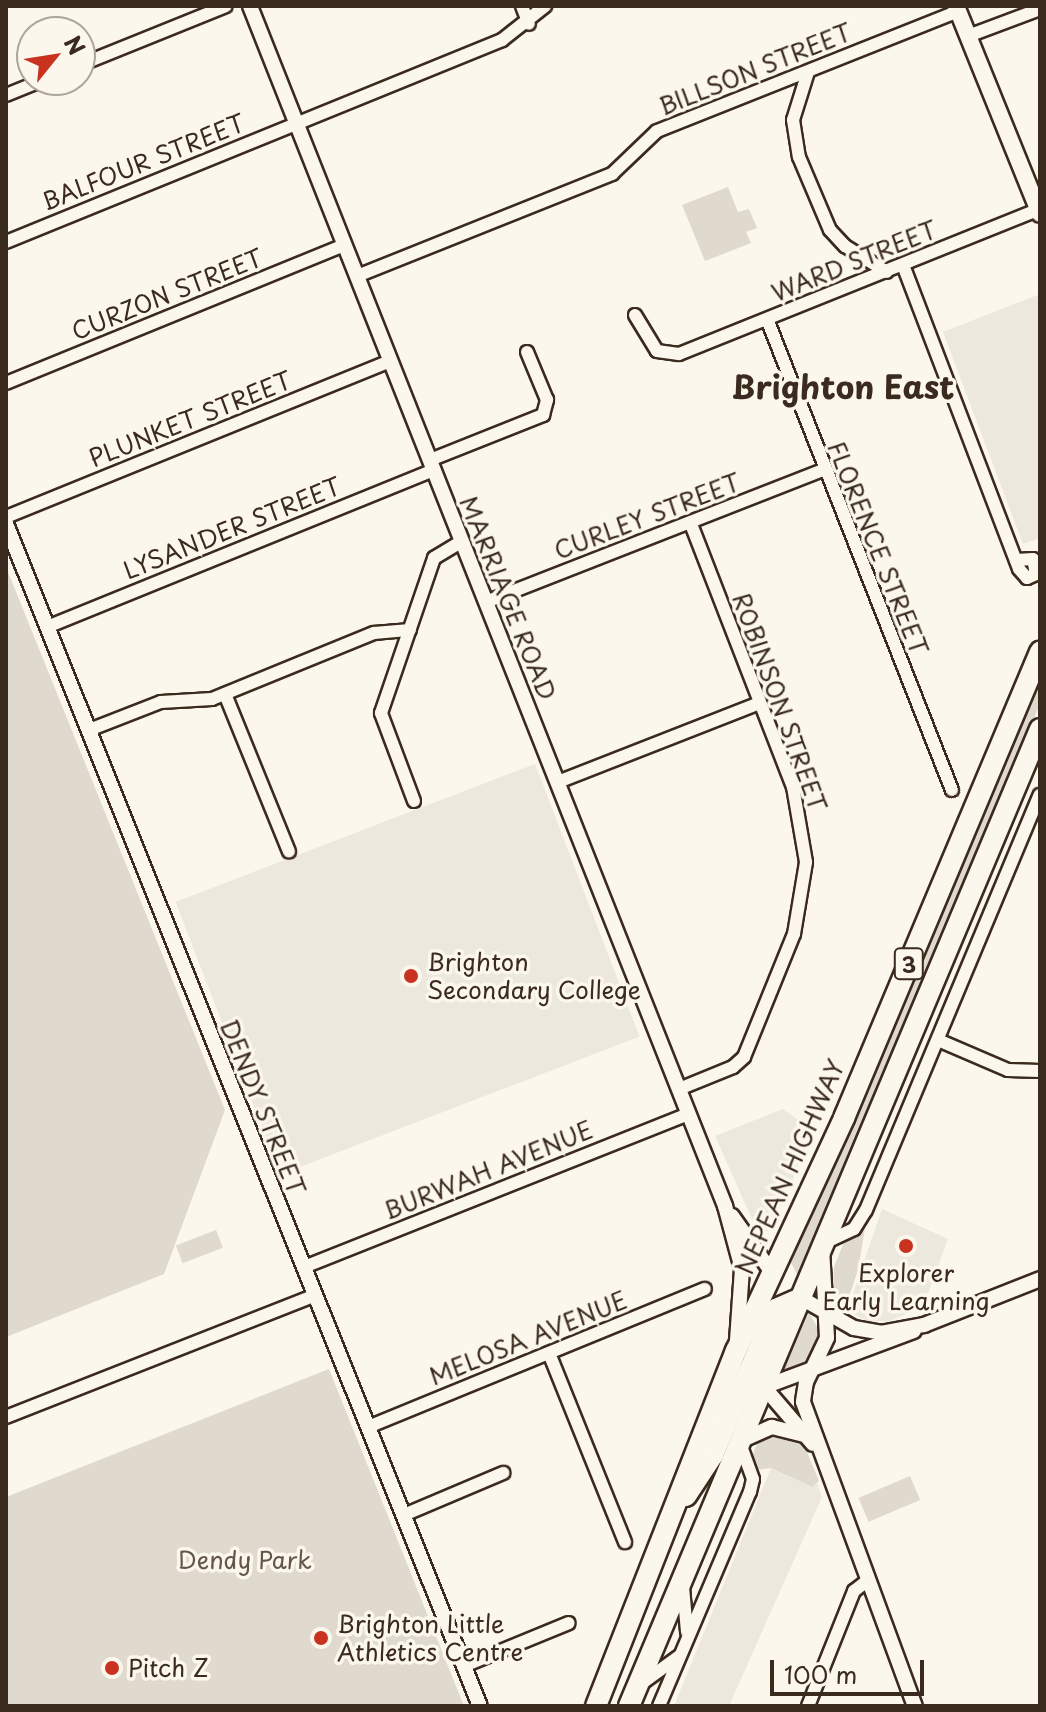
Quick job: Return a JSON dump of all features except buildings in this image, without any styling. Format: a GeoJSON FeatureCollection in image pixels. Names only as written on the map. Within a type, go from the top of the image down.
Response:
{"type":"FeatureCollection","features":[{"type":"Feature","properties":{"kind":"highway","name":"NEPEAN HIGHWAY"},"geometry":{"type":"LineString","coordinates":[[596,1706],[736,1352],[844,1118],[1040,652]]}},
{"type":"Feature","properties":{"kind":"highway","name":"3"},"geometry":{"type":"LineString","coordinates":[[633,1697],[682,1580],[734,1439],[764,1387],[1040,729]]}},
{"type":"Feature","properties":{"kind":"highway"},"geometry":{"type":"LineString","coordinates":[[768,1277],[801,1298]]}},
{"type":"Feature","properties":{"kind":"highway"},"geometry":{"type":"LineString","coordinates":[[668,1519],[707,1466],[734,1439],[749,1370],[776,1308],[801,1298]]}},
{"type":"Feature","properties":{"kind":"highway"},"geometry":{"type":"LineString","coordinates":[[736,1352],[764,1387]]}},
{"type":"Feature","properties":{"kind":"main road"},"geometry":{"type":"LineString","coordinates":[[957,8],[1038,203]]}},
{"type":"Feature","properties":{"kind":"street"},"geometry":{"type":"LineString","coordinates":[[96,59],[226,6]]}},
{"type":"Feature","properties":{"kind":"street","name":"MARRIAGE ROAD"},"geometry":{"type":"LineString","coordinates":[[250,6],[725,1206],[742,1273],[736,1352]]}},
{"type":"Feature","properties":{"kind":"street"},"geometry":{"type":"LineString","coordinates":[[522,6],[529,24]]}},
{"type":"Feature","properties":{"kind":"street","name":"BALFOUR STREET"},"geometry":{"type":"LineString","coordinates":[[6,242],[502,40],[529,24],[545,6]]}},
{"type":"Feature","properties":{"kind":"street","name":"BILLSON STREET"},"geometry":{"type":"LineString","coordinates":[[357,276],[612,174],[657,131],[808,72],[957,8]]}},
{"type":"Feature","properties":{"kind":"street"},"geometry":{"type":"LineString","coordinates":[[968,36],[1040,9]]}},
{"type":"Feature","properties":{"kind":"street"},"geometry":{"type":"LineString","coordinates":[[808,72],[793,120],[804,172],[830,230],[887,272]]}},
{"type":"Feature","properties":{"kind":"street","name":"WARD STREET"},"geometry":{"type":"LineString","coordinates":[[635,315],[657,351],[685,352],[887,272],[1038,203]]}},
{"type":"Feature","properties":{"kind":"street","name":"CURZON STREET"},"geometry":{"type":"LineString","coordinates":[[6,383],[345,245]]}},
{"type":"Feature","properties":{"kind":"street"},"geometry":{"type":"LineString","coordinates":[[903,265],[1016,560]]}},
{"type":"Feature","properties":{"kind":"street","name":"FLORENCE STREET"},"geometry":{"type":"LineString","coordinates":[[767,319],[823,470],[952,790]]}},
{"type":"Feature","properties":{"kind":"street","name":"LYSANDER STREET"},"geometry":{"type":"LineString","coordinates":[[47,627],[543,415],[547,400],[527,352]]}},
{"type":"Feature","properties":{"kind":"street","name":"PLUNKET STREET"},"geometry":{"type":"LineString","coordinates":[[6,517],[391,361]]}},
{"type":"Feature","properties":{"kind":"street","name":"CURLEY STREET"},"geometry":{"type":"LineString","coordinates":[[486,602],[823,470]]}},
{"type":"Feature","properties":{"kind":"street","name":"ROBINSON STREET"},"geometry":{"type":"LineString","coordinates":[[679,1089],[741,1061],[800,917],[806,862],[803,825],[690,522]]}},
{"type":"Feature","properties":{"kind":"street","name":"DENDY STREET"},"geometry":{"type":"LineString","coordinates":[[6,524],[480,1706]]}},
{"type":"Feature","properties":{"kind":"street"},"geometry":{"type":"LineString","coordinates":[[414,801],[381,713],[434,558],[462,541]]}},
{"type":"Feature","properties":{"kind":"street"},"geometry":{"type":"LineString","coordinates":[[89,730],[161,702],[202,702],[374,633],[410,630]]}},
{"type":"Feature","properties":{"kind":"street"},"geometry":{"type":"LineString","coordinates":[[225,694],[289,852]]}},
{"type":"Feature","properties":{"kind":"street"},"geometry":{"type":"LineString","coordinates":[[558,782],[760,703]]}},
{"type":"Feature","properties":{"kind":"street"},"geometry":{"type":"LineString","coordinates":[[915,1706],[820,1454],[803,1399],[812,1371],[826,1344],[828,1315],[823,1246],[861,1221],[1040,795]]}},
{"type":"Feature","properties":{"kind":"street"},"geometry":{"type":"LineString","coordinates":[[938,1040],[1008,1070],[1040,1071]]}},
{"type":"Feature","properties":{"kind":"street","name":"BURWAH AVENUE"},"geometry":{"type":"LineString","coordinates":[[304,1267],[689,1114]]}},
{"type":"Feature","properties":{"kind":"street","name":"MARRIAGE ROAD"},"geometry":{"type":"LineString","coordinates":[[725,1206],[768,1277]]}},
{"type":"Feature","properties":{"kind":"street"},"geometry":{"type":"LineString","coordinates":[[738,1253],[746,1269],[768,1277]]}},
{"type":"Feature","properties":{"kind":"street"},"geometry":{"type":"LineString","coordinates":[[820,1454],[764,1387],[887,1344],[924,1325],[1040,1279]]}},
{"type":"Feature","properties":{"kind":"street","name":"MELOSA AVENUE"},"geometry":{"type":"LineString","coordinates":[[368,1427],[705,1289]]}},
{"type":"Feature","properties":{"kind":"street"},"geometry":{"type":"LineString","coordinates":[[6,1417],[314,1292]]}},
{"type":"Feature","properties":{"kind":"street"},"geometry":{"type":"LineString","coordinates":[[801,1298],[828,1315],[872,1333],[924,1325]]}},
{"type":"Feature","properties":{"kind":"street"},"geometry":{"type":"LineString","coordinates":[[549,1353],[625,1542]]}},
{"type":"Feature","properties":{"kind":"street"},"geometry":{"type":"LineString","coordinates":[[659,1706],[752,1486],[734,1439],[777,1427],[807,1436]]}},
{"type":"Feature","properties":{"kind":"street"},"geometry":{"type":"LineString","coordinates":[[404,1515],[503,1473]]}},
{"type":"Feature","properties":{"kind":"street"},"geometry":{"type":"LineString","coordinates":[[633,1697],[684,1646],[682,1580]]}},
{"type":"Feature","properties":{"kind":"street"},"geometry":{"type":"LineString","coordinates":[[808,1706],[852,1601],[870,1586]]}},
{"type":"Feature","properties":{"kind":"street"},"geometry":{"type":"LineString","coordinates":[[464,1666],[569,1623]]}},
{"type":"Feature","properties":{"kind":"shaded area"},"geometry":{"type":"Polygon","coordinates":[[[1040,294],[1040,538],[1023,544],[943,332],[1040,294]]]}},
{"type":"Feature","properties":{"kind":"shaded area","name":"Brighton Secondary College"},"geometry":{"type":"Polygon","coordinates":[[[535,764],[640,1037],[280,1175],[176,902],[535,764]]]}},
{"type":"Feature","properties":{"kind":"shaded area"},"geometry":{"type":"Polygon","coordinates":[[[783,1109],[809,1128],[792,1182],[765,1235],[760,1237],[715,1136],[783,1109]]]}},
{"type":"Feature","properties":{"kind":"shaded area"},"geometry":{"type":"Polygon","coordinates":[[[882,1209],[948,1239],[923,1307],[889,1321],[868,1321],[847,1311],[882,1209]]]}},
{"type":"Feature","properties":{"kind":"shaded area"},"geometry":{"type":"Polygon","coordinates":[[[771,1468],[811,1487],[817,1483],[822,1497],[729,1706],[674,1706],[771,1468]]]}},
{"type":"Feature","properties":{"kind":"green space"},"geometry":{"type":"Polygon","coordinates":[[[728,187],[738,212],[749,209],[757,228],[746,232],[751,243],[705,261],[682,205],[728,187]]]}},
{"type":"Feature","properties":{"kind":"green space"},"geometry":{"type":"Polygon","coordinates":[[[8,572],[225,1110],[164,1274],[6,1337],[8,572]]]}},
{"type":"Feature","properties":{"kind":"green space"},"geometry":{"type":"Polygon","coordinates":[[[1040,683],[1040,704],[798,1276],[789,1259],[862,1104],[1040,683]]]}},
{"type":"Feature","properties":{"kind":"green space"},"geometry":{"type":"Polygon","coordinates":[[[865,1228],[858,1270],[845,1309],[833,1296],[834,1267],[844,1242],[865,1228]]]}},
{"type":"Feature","properties":{"kind":"green space"},"geometry":{"type":"Polygon","coordinates":[[[216,1230],[223,1248],[183,1263],[176,1245],[216,1230]]]}},
{"type":"Feature","properties":{"kind":"green space"},"geometry":{"type":"Polygon","coordinates":[[[809,1313],[820,1332],[813,1355],[801,1366],[783,1370],[809,1313]]]}},
{"type":"Feature","properties":{"kind":"green space","name":"Dendy Park"},"geometry":{"type":"Polygon","coordinates":[[[329,1369],[464,1706],[6,1706],[6,1497],[329,1369]]]}},
{"type":"Feature","properties":{"kind":"green space"},"geometry":{"type":"Polygon","coordinates":[[[770,1432],[804,1445],[819,1481],[812,1487],[771,1468],[756,1470],[752,1456],[759,1439],[770,1432]]]}},
{"type":"Feature","properties":{"kind":"green space"},"geometry":{"type":"Polygon","coordinates":[[[910,1476],[920,1500],[869,1522],[858,1498],[910,1476]]]}},
{"type":"Feature","properties":{"kind":"place","name":"Brighton Secondary College"},"geometry":{"type":"Point","coordinates":[411,976]}},
{"type":"Feature","properties":{"kind":"place","name":"Explorer Early Learning"},"geometry":{"type":"Point","coordinates":[906,1246]}},
{"type":"Feature","properties":{"kind":"place","name":"Brighton Little Athletics Centre"},"geometry":{"type":"Point","coordinates":[321,1638]}},
{"type":"Feature","properties":{"kind":"place","name":"Pitch Z"},"geometry":{"type":"Point","coordinates":[112,1668]}},
{"type":"Feature","properties":{"kind":"district","name":"Brighton East"},"geometry":{"type":"Point","coordinates":[843,386]}}]}
